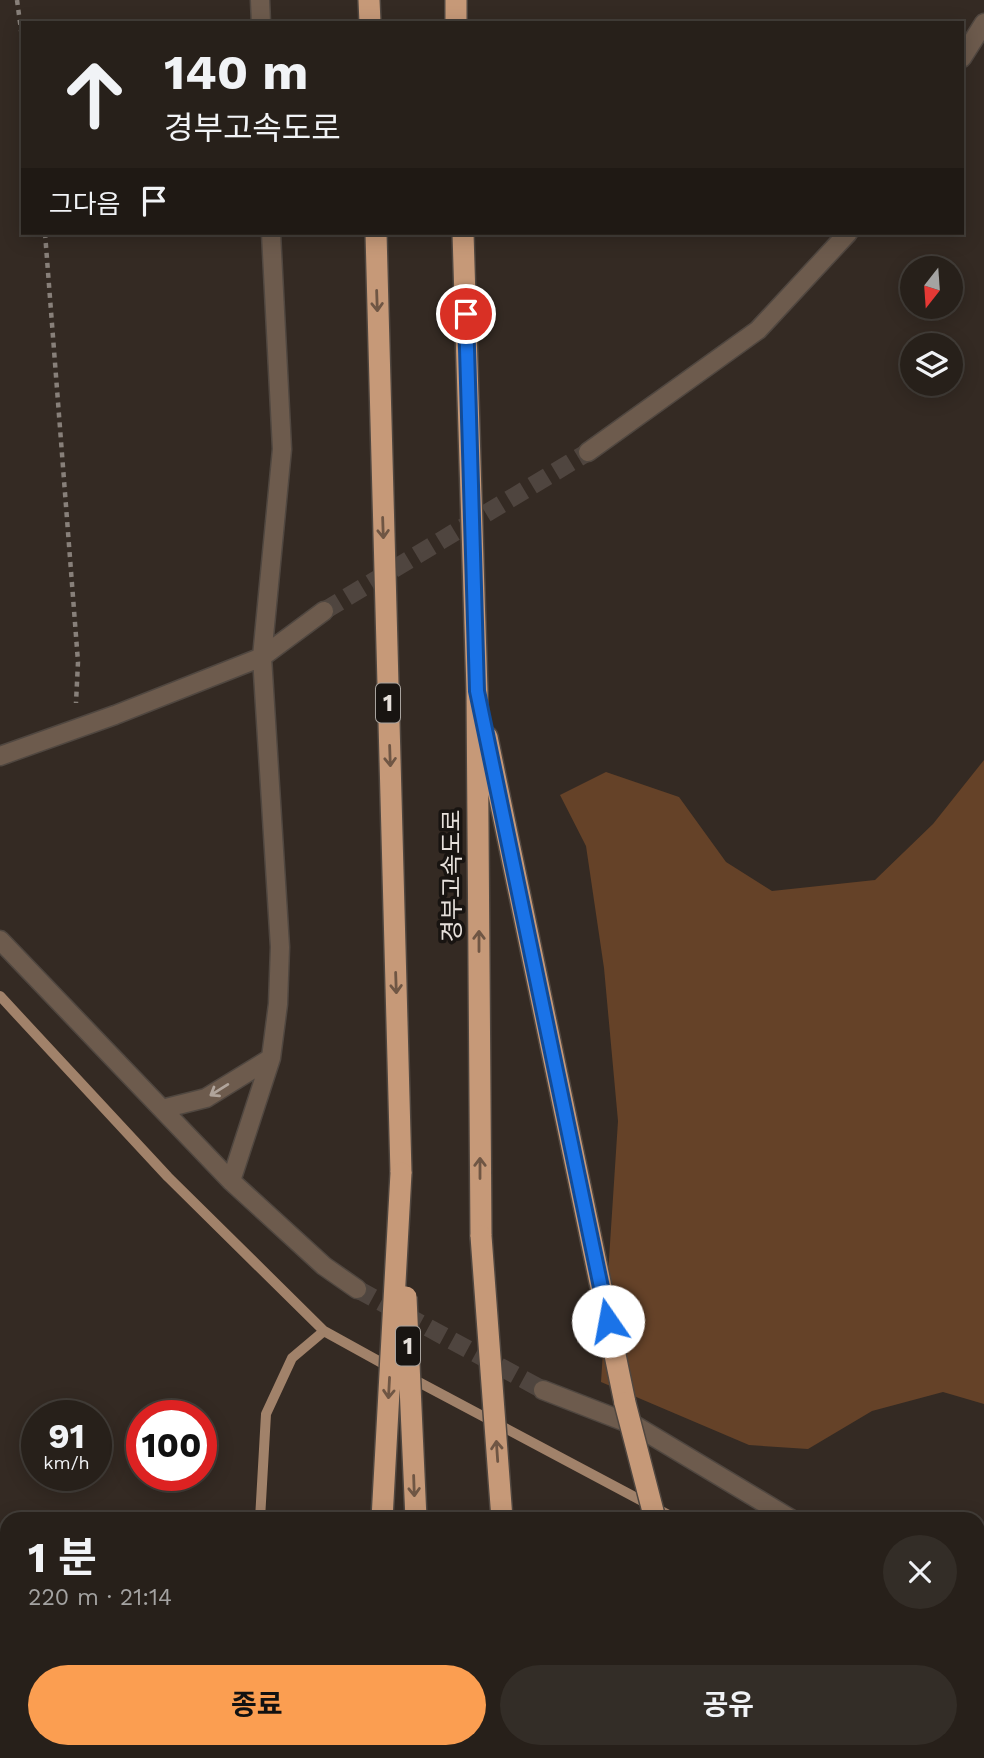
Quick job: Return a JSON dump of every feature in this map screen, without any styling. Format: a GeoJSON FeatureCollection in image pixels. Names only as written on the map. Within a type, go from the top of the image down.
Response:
{"type":"FeatureCollection","features":[{"type":"Feature","properties":{"kind":"highway"},"geometry":{"type":"LineString","coordinates":[[369,0],[370,21]]}},
{"type":"Feature","properties":{"kind":"highway"},"geometry":{"type":"LineString","coordinates":[[456,0],[456,21]]}},
{"type":"Feature","properties":{"kind":"highway","name":"1"},"geometry":{"type":"LineString","coordinates":[[376,235],[401,1173],[416,1512]]}},
{"type":"Feature","properties":{"kind":"highway","name":"경부고속도로"},"geometry":{"type":"LineString","coordinates":[[463,235],[477,691],[481,1236],[501,1512]]}},
{"type":"Feature","properties":{"kind":"highway"},"geometry":{"type":"LineString","coordinates":[[477,691],[625,1403],[645,1512]]}},
{"type":"Feature","properties":{"kind":"highway"},"geometry":{"type":"LineString","coordinates":[[382,1512],[401,1173]]}},
{"type":"Feature","properties":{"kind":"highway"},"geometry":{"type":"LineString","coordinates":[[625,1403],[653,1512]]}},
{"type":"Feature","properties":{"kind":"street"},"geometry":{"type":"LineString","coordinates":[[260,0],[261,21]]}},
{"type":"Feature","properties":{"kind":"street"},"geometry":{"type":"LineString","coordinates":[[964,55],[984,23]]}},
{"type":"Feature","properties":{"kind":"street"},"geometry":{"type":"LineString","coordinates":[[231,1181],[271,1058],[278,1004],[280,947],[262,657],[282,449],[271,235]]}},
{"type":"Feature","properties":{"kind":"street"},"geometry":{"type":"LineString","coordinates":[[588,452],[758,330],[846,235]]}},
{"type":"Feature","properties":{"kind":"street"},"geometry":{"type":"LineString","coordinates":[[0,756],[262,657],[324,611]]}},
{"type":"Feature","properties":{"kind":"street"},"geometry":{"type":"LineString","coordinates":[[0,940],[231,1181],[324,1266],[357,1289]]}},
{"type":"Feature","properties":{"kind":"street"},"geometry":{"type":"LineString","coordinates":[[162,1109],[206,1098],[271,1058]]}},
{"type":"Feature","properties":{"kind":"street"},"geometry":{"type":"LineString","coordinates":[[543,1390],[636,1426],[779,1512]]}},
{"type":"Feature","properties":{"kind":"path"},"geometry":{"type":"LineString","coordinates":[[18,0],[21,27]]}},
{"type":"Feature","properties":{"kind":"path"},"geometry":{"type":"LineString","coordinates":[[45,235],[78,662],[74,729]]}},
{"type":"Feature","properties":{"kind":"shaded area"},"geometry":{"type":"Polygon","coordinates":[[[984,760],[984,1404],[943,1392],[872,1411],[808,1449],[749,1445],[601,1382],[618,1121],[604,968],[586,846],[560,795],[606,772],[679,797],[726,862],[772,891],[875,880],[933,824],[984,760]]]}},
{"type":"Feature","properties":{"kind":"waterway"},"geometry":{"type":"LineString","coordinates":[[0,996],[168,1177],[324,1331],[391,1368]]}},
{"type":"Feature","properties":{"kind":"waterway"},"geometry":{"type":"LineString","coordinates":[[260,1512],[266,1414],[292,1358],[324,1331]]}},
{"type":"Feature","properties":{"kind":"waterway"},"geometry":{"type":"LineString","coordinates":[[411,1378],[663,1512]]}},
{"type":"Feature","properties":{"kind":"tunnel"},"geometry":{"type":"LineString","coordinates":[[324,611],[588,452]]}},
{"type":"Feature","properties":{"kind":"tunnel"},"geometry":{"type":"LineString","coordinates":[[357,1289],[543,1390]]}},
{"type":"Feature","properties":{"kind":"route"},"geometry":{"type":"LineString","coordinates":[[466,314],[477,691],[608,1321]]}}]}
